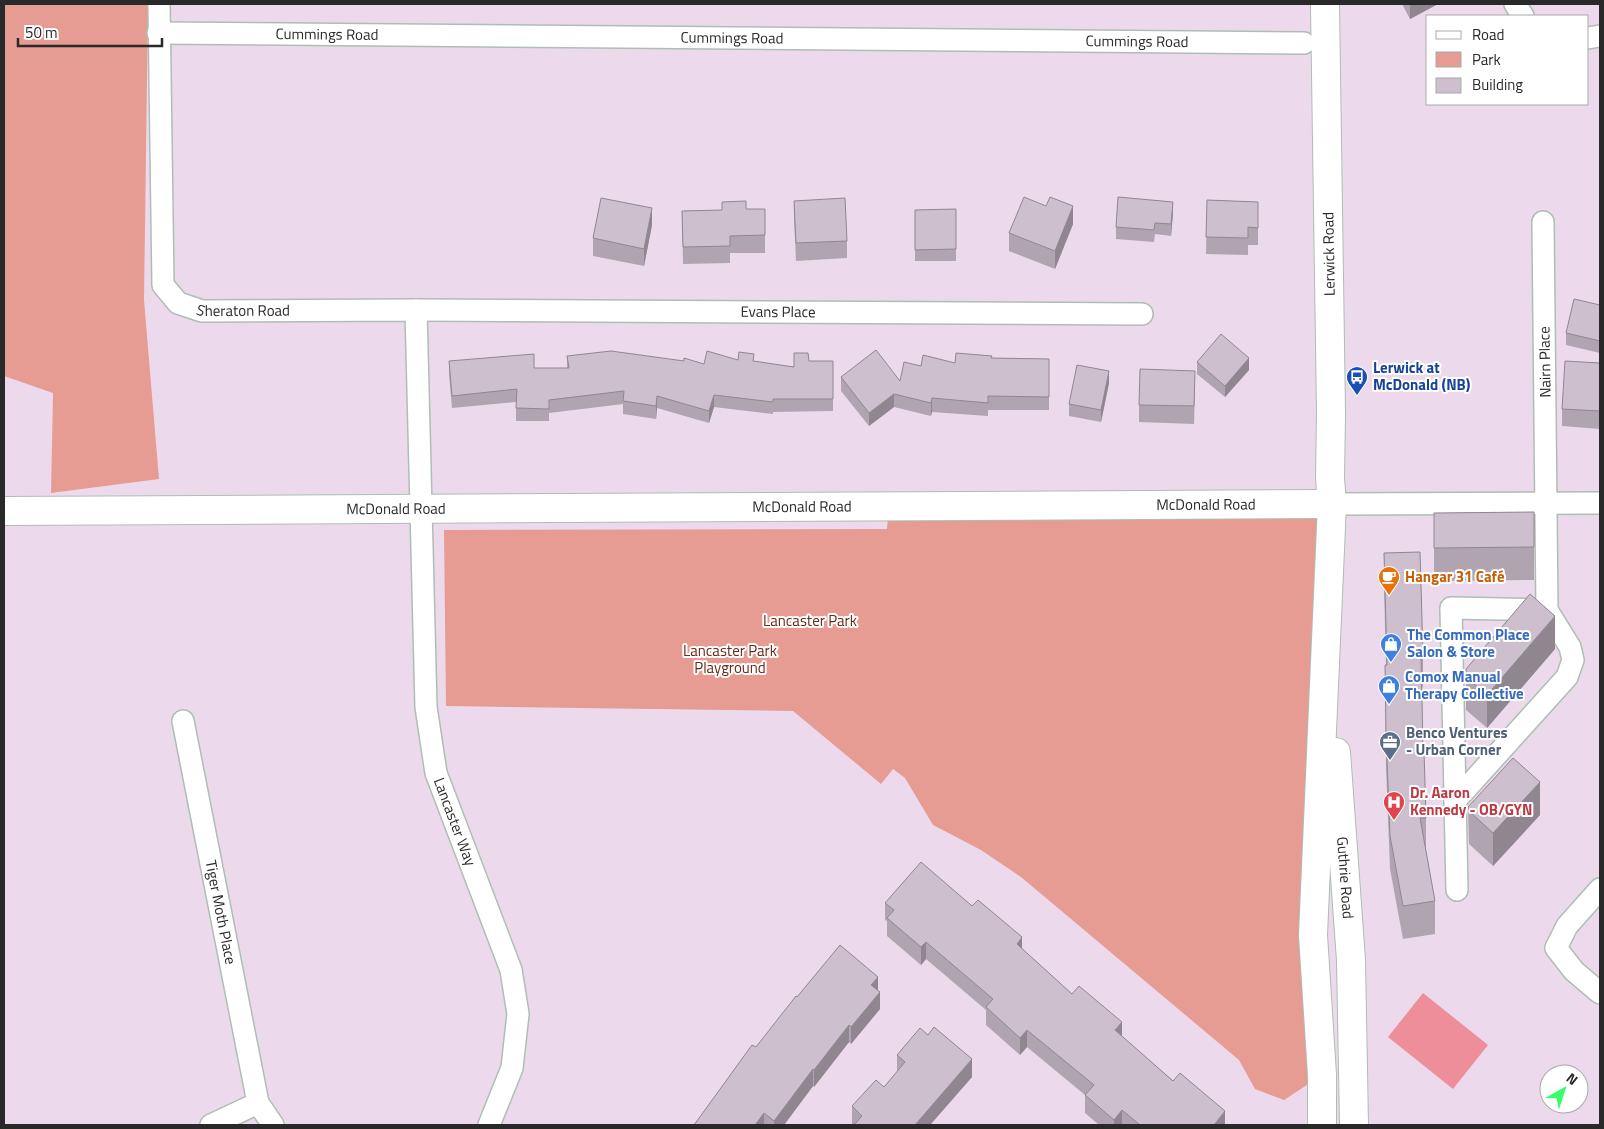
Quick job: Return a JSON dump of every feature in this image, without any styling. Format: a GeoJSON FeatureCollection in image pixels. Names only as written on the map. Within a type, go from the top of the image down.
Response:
{"type":"FeatureCollection","features":[{"type":"Feature","properties":{"kind":"main road","name":"Lerwick Road"},"geometry":{"type":"LineString","coordinates":[[1325,4],[1331,413],[1330,478],[1332,504]]}},
{"type":"Feature","properties":{"kind":"main road","name":"McDonald Road"},"geometry":{"type":"LineString","coordinates":[[4,511],[1332,504]]}},
{"type":"Feature","properties":{"kind":"main road","name":"Guthrie Road"},"geometry":{"type":"LineString","coordinates":[[1322,1125],[1322,1076],[1312,935],[1332,504]]}},
{"type":"Feature","properties":{"kind":"main road","name":"Guthrie Road"},"geometry":{"type":"LineString","coordinates":[[1327,631],[1351,960],[1354,1125]]}},
{"type":"Feature","properties":{"kind":"street","name":"Sheraton Road"},"geometry":{"type":"LineString","coordinates":[[159,4],[163,285],[178,304],[202,311],[416,310]]}},
{"type":"Feature","properties":{"kind":"street"},"geometry":{"type":"LineString","coordinates":[[1515,4],[1522,15]]}},
{"type":"Feature","properties":{"kind":"street","name":"Cummings Road"},"geometry":{"type":"LineString","coordinates":[[158,33],[1304,42]]}},
{"type":"Feature","properties":{"kind":"street","name":"Nairn Place"},"geometry":{"type":"LineString","coordinates":[[1543,222],[1547,610]]}},
{"type":"Feature","properties":{"kind":"street"},"geometry":{"type":"LineString","coordinates":[[416,310],[422,508]]}},
{"type":"Feature","properties":{"kind":"street","name":"Evans Place"},"geometry":{"type":"LineString","coordinates":[[416,310],[1142,314]]}},
{"type":"Feature","properties":{"kind":"street","name":"McDonald Road"},"geometry":{"type":"LineString","coordinates":[[1332,504],[1600,503]]}},
{"type":"Feature","properties":{"kind":"street","name":"Lancaster Way"},"geometry":{"type":"LineString","coordinates":[[422,508],[426,707],[436,773],[511,970],[518,1014],[512,1068],[489,1125]]}},
{"type":"Feature","properties":{"kind":"street"},"geometry":{"type":"LineString","coordinates":[[1455,801],[1567,677],[1573,660],[1570,647],[1547,610],[1451,608],[1456,890]]}},
{"type":"Feature","properties":{"kind":"street","name":"Tiger Moth Place"},"geometry":{"type":"LineString","coordinates":[[183,721],[258,1103]]}},
{"type":"Feature","properties":{"kind":"street"},"geometry":{"type":"LineString","coordinates":[[1600,889],[1567,926],[1556,948],[1574,971],[1600,993]]}},
{"type":"Feature","properties":{"kind":"street"},"geometry":{"type":"LineString","coordinates":[[212,1125],[258,1103],[273,1125]]}},
{"type":"Feature","properties":{"kind":"green space"},"geometry":{"type":"Polygon","coordinates":[[[4,4],[148,4],[144,300],[159,479],[51,493],[53,393],[4,376],[4,4]]]}},
{"type":"Feature","properties":{"kind":"green space"},"geometry":{"type":"Polygon","coordinates":[[[1332,504],[1322,1075],[1284,1100],[1255,1089],[1239,1060],[1021,877],[981,850],[933,825],[905,778],[893,769],[881,784],[793,711],[446,706],[444,530],[887,529],[889,506],[1332,504]]]}},
{"type":"Feature","properties":{"kind":"shaded area"},"geometry":{"type":"Polygon","coordinates":[[[1423,993],[1488,1045],[1453,1089],[1388,1037],[1423,993]]]}},
{"type":"Feature","properties":{"kind":"building"},"geometry":{"type":"Polygon","coordinates":[[[1024,197],[1046,206],[1050,197],[1073,206],[1055,251],[1009,233],[1024,197]]]}},
{"type":"Feature","properties":{"kind":"building"},"geometry":{"type":"Polygon","coordinates":[[[1118,197],[1173,202],[1171,224],[1155,223],[1154,230],[1116,227],[1118,197]]]}},
{"type":"Feature","properties":{"kind":"building"},"geometry":{"type":"Polygon","coordinates":[[[601,198],[652,208],[644,249],[593,238],[601,198]]]}},
{"type":"Feature","properties":{"kind":"building"},"geometry":{"type":"Polygon","coordinates":[[[845,198],[847,241],[796,243],[794,201],[845,198]]]}},
{"type":"Feature","properties":{"kind":"building"},"geometry":{"type":"Polygon","coordinates":[[[1207,200],[1258,202],[1258,228],[1248,227],[1248,238],[1206,237],[1207,200]]]}},
{"type":"Feature","properties":{"kind":"building"},"geometry":{"type":"Polygon","coordinates":[[[746,201],[746,209],[765,209],[765,235],[730,236],[730,246],[683,247],[682,211],[722,210],[722,202],[746,201]]]}},
{"type":"Feature","properties":{"kind":"building"},"geometry":{"type":"Polygon","coordinates":[[[956,209],[956,249],[915,250],[915,210],[956,209]]]}},
{"type":"Feature","properties":{"kind":"building"},"geometry":{"type":"Polygon","coordinates":[[[1574,299],[1600,305],[1600,341],[1566,333],[1574,299]]]}},
{"type":"Feature","properties":{"kind":"building"},"geometry":{"type":"Polygon","coordinates":[[[1221,334],[1249,358],[1225,386],[1197,362],[1221,334]]]}},
{"type":"Feature","properties":{"kind":"building"},"geometry":{"type":"Polygon","coordinates":[[[876,350],[900,381],[904,362],[921,366],[923,355],[955,363],[956,353],[992,356],[991,358],[1049,359],[1049,397],[988,396],[988,403],[932,398],[931,403],[894,394],[869,413],[841,377],[876,350]]]}},
{"type":"Feature","properties":{"kind":"building"},"geometry":{"type":"Polygon","coordinates":[[[611,351],[684,361],[684,358],[704,364],[707,351],[738,360],[739,352],[754,354],[753,361],[794,367],[794,353],[808,353],[809,361],[833,361],[833,399],[773,399],[773,402],[714,395],[709,411],[657,396],[656,406],[623,401],[624,391],[549,400],[549,409],[516,408],[517,389],[452,396],[449,361],[534,354],[534,368],[569,368],[567,356],[611,351]]]}},
{"type":"Feature","properties":{"kind":"building"},"geometry":{"type":"Polygon","coordinates":[[[1565,361],[1600,363],[1600,411],[1562,409],[1565,361]]]}},
{"type":"Feature","properties":{"kind":"building"},"geometry":{"type":"Polygon","coordinates":[[[1077,365],[1109,371],[1101,410],[1069,404],[1077,365]]]}},
{"type":"Feature","properties":{"kind":"building"},"geometry":{"type":"Polygon","coordinates":[[[1140,369],[1195,371],[1194,406],[1139,405],[1140,369]]]}},
{"type":"Feature","properties":{"kind":"building"},"geometry":{"type":"Polygon","coordinates":[[[1534,512],[1534,547],[1434,548],[1434,513],[1534,512]]]}},
{"type":"Feature","properties":{"kind":"building"},"geometry":{"type":"Polygon","coordinates":[[[1420,552],[1426,818],[1420,818],[1435,901],[1403,906],[1390,836],[1386,734],[1385,665],[1387,665],[1384,553],[1420,552]]]}},
{"type":"Feature","properties":{"kind":"building"},"geometry":{"type":"Polygon","coordinates":[[[1530,594],[1555,616],[1487,695],[1466,677],[1466,669],[1530,594]]]}},
{"type":"Feature","properties":{"kind":"building"},"geometry":{"type":"Polygon","coordinates":[[[1513,758],[1540,782],[1493,833],[1469,811],[1468,807],[1513,758]]]}},
{"type":"Feature","properties":{"kind":"building"},"geometry":{"type":"Polygon","coordinates":[[[921,862],[972,906],[978,900],[1022,937],[1017,944],[1072,994],[1079,986],[1122,1022],[1115,1030],[1173,1081],[1180,1073],[1225,1111],[1214,1125],[1140,1125],[1122,1110],[1114,1120],[1085,1095],[1094,1085],[1027,1030],[1020,1038],[986,1007],[993,999],[926,942],[921,947],[887,918],[894,910],[885,903],[921,862]]]}},
{"type":"Feature","properties":{"kind":"building"},"geometry":{"type":"Polygon","coordinates":[[[840,945],[878,977],[871,985],[880,992],[851,1027],[849,1025],[774,1121],[764,1113],[755,1125],[694,1125],[752,1045],[756,1047],[796,996],[840,945]]]}},
{"type":"Feature","properties":{"kind":"building"},"geometry":{"type":"Polygon","coordinates":[[[934,1027],[972,1059],[915,1125],[854,1125],[862,1116],[852,1106],[876,1080],[884,1087],[905,1062],[897,1055],[920,1028],[928,1035],[934,1027]]]}},
{"type":"Feature","properties":{"kind":"place","name":"Lerwick at McDonald (NB)"},"geometry":{"type":"Point","coordinates":[1357,396]}},
{"type":"Feature","properties":{"kind":"place","name":"Hangar 31 Café"},"geometry":{"type":"Point","coordinates":[1389,596]}},
{"type":"Feature","properties":{"kind":"place","name":"The Common Place Salon & Store"},"geometry":{"type":"Point","coordinates":[1391,663]}},
{"type":"Feature","properties":{"kind":"place","name":"Comox Manual Therapy Collective"},"geometry":{"type":"Point","coordinates":[1389,705]}},
{"type":"Feature","properties":{"kind":"place","name":"Benco Ventures - Urban Corner"},"geometry":{"type":"Point","coordinates":[1390,761]}},
{"type":"Feature","properties":{"kind":"place","name":"Dr. Aaron Kennedy - OB/GYN"},"geometry":{"type":"Point","coordinates":[1394,821]}},
{"type":"Feature","properties":{"kind":"park label","name":"Lancaster Park"},"geometry":{"type":"Point","coordinates":[810,621]}},
{"type":"Feature","properties":{"kind":"park label","name":"Lancaster Park Playground"},"geometry":{"type":"Point","coordinates":[730,660]}}]}
